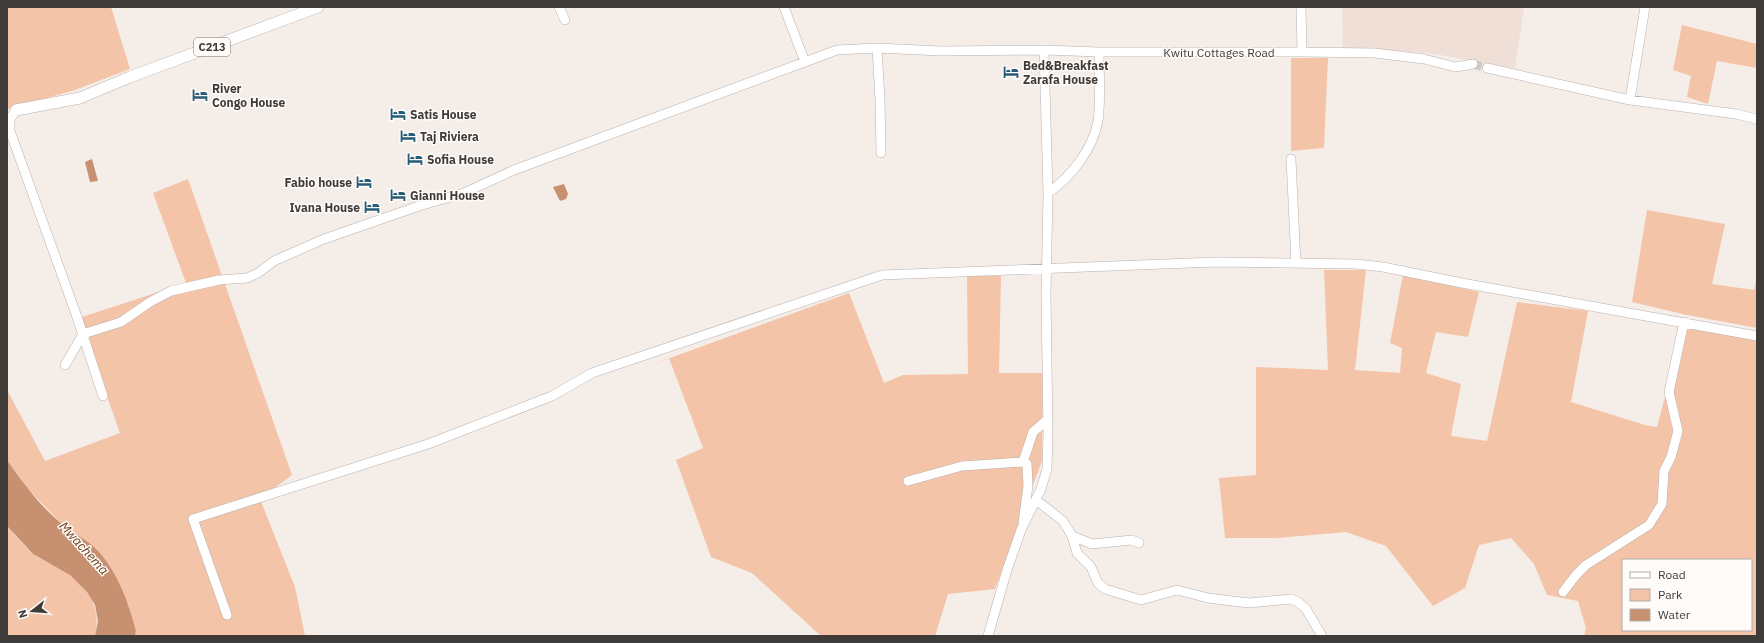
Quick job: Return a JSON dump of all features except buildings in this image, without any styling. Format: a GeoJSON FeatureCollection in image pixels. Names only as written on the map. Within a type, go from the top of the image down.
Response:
{"type":"FeatureCollection","features":[{"type":"Feature","properties":{"kind":"main road","name":"C213"},"geometry":{"type":"LineString","coordinates":[[16,110],[69,101],[318,7]]}},
{"type":"Feature","properties":{"kind":"street"},"geometry":{"type":"LineString","coordinates":[[559,7],[565,20]]}},
{"type":"Feature","properties":{"kind":"street"},"geometry":{"type":"LineString","coordinates":[[784,7],[805,62]]}},
{"type":"Feature","properties":{"kind":"street"},"geometry":{"type":"LineString","coordinates":[[1301,7],[1302,52]]}},
{"type":"Feature","properties":{"kind":"street"},"geometry":{"type":"LineString","coordinates":[[1630,100],[1645,7]]}},
{"type":"Feature","properties":{"kind":"street"},"geometry":{"type":"LineString","coordinates":[[877,48],[881,153]]}},
{"type":"Feature","properties":{"kind":"street","name":"Kwitu Cottages Road"},"geometry":{"type":"LineString","coordinates":[[83,334],[121,322],[150,302],[171,291],[219,280],[247,278],[258,273],[274,261],[324,239],[419,206],[464,193],[514,170],[837,50],[877,48],[941,51],[1044,50],[1099,56],[1302,52],[1375,53],[1424,59],[1455,67],[1473,64]]}},
{"type":"Feature","properties":{"kind":"street"},"geometry":{"type":"LineString","coordinates":[[988,636],[1007,570],[1022,530],[1036,500],[1047,468],[1046,365],[1048,193],[1044,50]]}},
{"type":"Feature","properties":{"kind":"street"},"geometry":{"type":"LineString","coordinates":[[1048,193],[1076,169],[1096,127],[1098,121],[1099,56]]}},
{"type":"Feature","properties":{"kind":"street"},"geometry":{"type":"LineString","coordinates":[[1487,68],[1630,100],[1736,114],[1757,119]]}},
{"type":"Feature","properties":{"kind":"street"},"geometry":{"type":"LineString","coordinates":[[16,110],[10,119],[10,131],[83,334],[102,396]]}},
{"type":"Feature","properties":{"kind":"street"},"geometry":{"type":"LineString","coordinates":[[1291,159],[1296,264]]}},
{"type":"Feature","properties":{"kind":"street"},"geometry":{"type":"LineString","coordinates":[[226,616],[194,519],[428,444],[552,396],[592,373],[871,277],[900,273],[1216,262],[1356,264],[1383,267],[1757,336]]}},
{"type":"Feature","properties":{"kind":"street"},"geometry":{"type":"LineString","coordinates":[[1563,592],[1586,565],[1649,525],[1662,504],[1664,471],[1671,457],[1678,430],[1670,403],[1670,384],[1684,322]]}},
{"type":"Feature","properties":{"kind":"street"},"geometry":{"type":"LineString","coordinates":[[65,365],[83,334]]}},
{"type":"Feature","properties":{"kind":"street"},"geometry":{"type":"LineString","coordinates":[[1023,462],[1032,432],[1047,420]]}},
{"type":"Feature","properties":{"kind":"street"},"geometry":{"type":"LineString","coordinates":[[908,481],[962,466],[1023,462],[1027,464],[1028,473],[1022,530]]}},
{"type":"Feature","properties":{"kind":"street"},"geometry":{"type":"LineString","coordinates":[[1036,500],[1063,520],[1072,536],[1077,553],[1091,567],[1098,583],[1105,588],[1141,600],[1177,590],[1208,598],[1249,603],[1290,599],[1298,602],[1306,610],[1322,636]]}},
{"type":"Feature","properties":{"kind":"street"},"geometry":{"type":"LineString","coordinates":[[1072,536],[1092,544],[1132,540],[1139,543]]}},
{"type":"Feature","properties":{"kind":"shaded area"},"geometry":{"type":"Polygon","coordinates":[[[1342,7],[1524,7],[1515,68],[1429,53],[1343,48],[1342,7]]]}},
{"type":"Feature","properties":{"kind":"green space"},"geometry":{"type":"Polygon","coordinates":[[[7,7],[111,7],[130,69],[75,90],[7,109],[7,7]]]}},
{"type":"Feature","properties":{"kind":"green space"},"geometry":{"type":"Polygon","coordinates":[[[1682,25],[1757,44],[1757,68],[1717,61],[1708,104],[1687,97],[1691,76],[1673,70],[1682,25]]]}},
{"type":"Feature","properties":{"kind":"green space"},"geometry":{"type":"Polygon","coordinates":[[[1291,58],[1328,58],[1324,148],[1291,151],[1291,58]]]}},
{"type":"Feature","properties":{"kind":"green space"},"geometry":{"type":"Polygon","coordinates":[[[188,179],[292,475],[260,499],[295,587],[305,636],[135,636],[136,631],[97,549],[62,524],[27,488],[7,460],[7,390],[45,461],[120,433],[79,318],[186,283],[153,193],[188,179]]]}},
{"type":"Feature","properties":{"kind":"green space"},"geometry":{"type":"Polygon","coordinates":[[[1647,210],[1725,224],[1712,284],[1754,290],[1757,276],[1757,328],[1687,315],[1632,302],[1647,210]]]}},
{"type":"Feature","properties":{"kind":"green space"},"geometry":{"type":"Polygon","coordinates":[[[1324,270],[1366,270],[1355,370],[1400,373],[1402,348],[1390,343],[1403,275],[1479,292],[1468,337],[1436,332],[1426,373],[1461,384],[1451,436],[1487,441],[1517,302],[1588,311],[1571,402],[1645,425],[1657,427],[1684,326],[1757,340],[1757,636],[1584,636],[1586,628],[1578,601],[1547,595],[1534,564],[1511,538],[1479,545],[1465,588],[1433,606],[1386,546],[1346,532],[1277,538],[1225,538],[1219,478],[1256,475],[1256,367],[1328,370],[1324,270]]]}},
{"type":"Feature","properties":{"kind":"green space"},"geometry":{"type":"Polygon","coordinates":[[[967,276],[1001,276],[999,373],[1043,373],[1042,461],[995,589],[948,594],[935,636],[821,636],[752,573],[711,557],[676,460],[703,448],[669,358],[849,293],[884,383],[903,375],[968,374],[967,276]]]}},
{"type":"Feature","properties":{"kind":"green space"},"geometry":{"type":"Polygon","coordinates":[[[7,526],[32,553],[66,572],[84,588],[93,602],[97,617],[95,636],[7,636],[7,526]]]}},
{"type":"Feature","properties":{"kind":"water"},"geometry":{"type":"Polygon","coordinates":[[[92,159],[98,181],[90,182],[85,162],[92,159]]]}},
{"type":"Feature","properties":{"kind":"water"},"geometry":{"type":"Polygon","coordinates":[[[564,184],[568,194],[566,199],[560,201],[553,187],[564,184]]]}},
{"type":"Feature","properties":{"kind":"water","name":"Mwachema"},"geometry":{"type":"Polygon","coordinates":[[[7,460],[46,510],[62,524],[91,544],[106,561],[117,579],[126,599],[136,631],[135,636],[95,636],[98,621],[95,605],[87,592],[70,575],[33,554],[7,526],[7,460]]]}},
{"type":"Feature","properties":{"kind":"tunnel"},"geometry":{"type":"LineString","coordinates":[[1473,64],[1487,68]]}},
{"type":"Feature","properties":{"kind":"place","name":"Bed&Breakfast Zarafa House"},"geometry":{"type":"Point","coordinates":[1011,72]}},
{"type":"Feature","properties":{"kind":"place","name":"River Congo House"},"geometry":{"type":"Point","coordinates":[200,95]}},
{"type":"Feature","properties":{"kind":"place","name":"Satis House"},"geometry":{"type":"Point","coordinates":[398,114]}},
{"type":"Feature","properties":{"kind":"place","name":"Taj Riviera"},"geometry":{"type":"Point","coordinates":[408,136]}},
{"type":"Feature","properties":{"kind":"place","name":"Sofia House"},"geometry":{"type":"Point","coordinates":[415,159]}},
{"type":"Feature","properties":{"kind":"place","name":"Fabio house"},"geometry":{"type":"Point","coordinates":[364,182]}},
{"type":"Feature","properties":{"kind":"place","name":"Gianni House"},"geometry":{"type":"Point","coordinates":[398,195]}},
{"type":"Feature","properties":{"kind":"place","name":"Ivana House"},"geometry":{"type":"Point","coordinates":[372,207]}}]}
